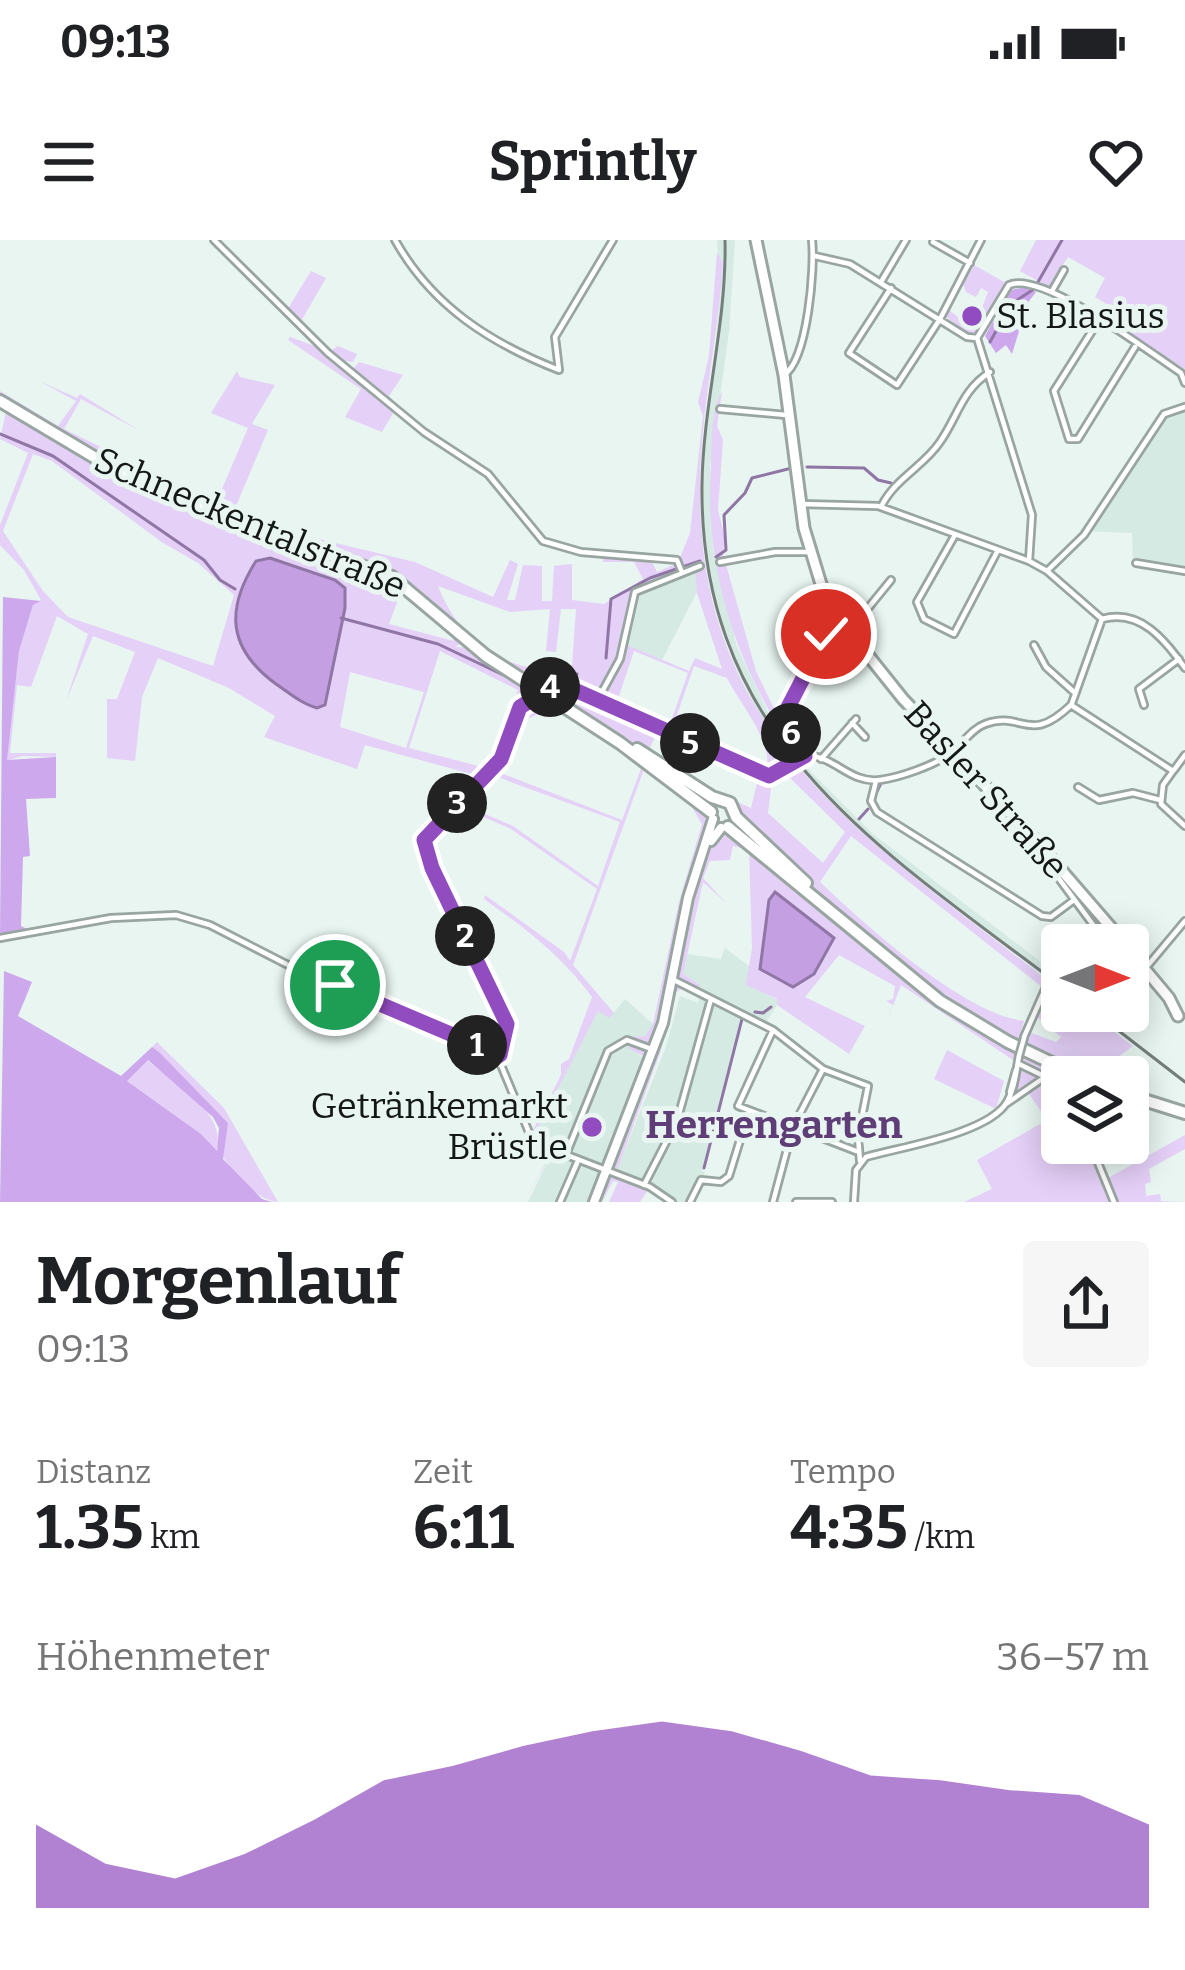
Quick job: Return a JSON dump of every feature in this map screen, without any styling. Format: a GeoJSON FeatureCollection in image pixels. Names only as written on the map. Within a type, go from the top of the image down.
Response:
{"type":"FeatureCollection","features":[{"type":"Feature","properties":{"kind":"main road","name":"Basler Straße"},"geometry":{"type":"LineString","coordinates":[[756,240],[786,370],[801,504],[827,604],[843,629],[1106,924]]}},
{"type":"Feature","properties":{"kind":"main road","name":"Schneckentalstraße"},"geometry":{"type":"LineString","coordinates":[[0,401],[103,462],[218,514],[383,572],[518,677],[550,692],[620,743]]}},
{"type":"Feature","properties":{"kind":"main road"},"geometry":{"type":"LineString","coordinates":[[620,743],[652,755],[730,802],[722,821]]}},
{"type":"Feature","properties":{"kind":"main road"},"geometry":{"type":"LineString","coordinates":[[620,743],[722,821],[795,869],[818,900],[940,1001],[1041,1058]]}},
{"type":"Feature","properties":{"kind":"main road"},"geometry":{"type":"LineString","coordinates":[[721,799],[722,821]]}},
{"type":"Feature","properties":{"kind":"main road","name":"Basler Straße"},"geometry":{"type":"LineString","coordinates":[[1149,977],[1181,1021]]}},
{"type":"Feature","properties":{"kind":"main road"},"geometry":{"type":"LineString","coordinates":[[1149,1102],[1185,1114]]}},
{"type":"Feature","properties":{"kind":"street"},"geometry":{"type":"LineString","coordinates":[[214,240],[328,353],[424,432],[488,474],[543,541],[565,549],[700,566]]}},
{"type":"Feature","properties":{"kind":"street"},"geometry":{"type":"LineString","coordinates":[[395,240],[412,269],[452,313],[559,370],[555,337],[613,240]]}},
{"type":"Feature","properties":{"kind":"street"},"geometry":{"type":"LineString","coordinates":[[786,370],[815,256],[812,240]]}},
{"type":"Feature","properties":{"kind":"street"},"geometry":{"type":"LineString","coordinates":[[881,282],[905,240]]}},
{"type":"Feature","properties":{"kind":"street"},"geometry":{"type":"LineString","coordinates":[[891,288],[849,353],[897,385],[940,319],[981,240]]}},
{"type":"Feature","properties":{"kind":"street"},"geometry":{"type":"LineString","coordinates":[[934,242],[970,262]]}},
{"type":"Feature","properties":{"kind":"street"},"geometry":{"type":"LineString","coordinates":[[815,256],[837,257],[967,338],[977,338]]}},
{"type":"Feature","properties":{"kind":"street"},"geometry":{"type":"LineString","coordinates":[[1052,291],[1064,270]]}},
{"type":"Feature","properties":{"kind":"street"},"geometry":{"type":"LineString","coordinates":[[977,338],[1009,285],[1020,281],[1052,291],[1099,320],[1181,373],[1185,383]]}},
{"type":"Feature","properties":{"kind":"street"},"geometry":{"type":"LineString","coordinates":[[1099,320],[1054,391],[1069,439],[1078,439],[1137,345]]}},
{"type":"Feature","properties":{"kind":"street"},"geometry":{"type":"LineString","coordinates":[[977,338],[1032,515],[1028,561]]}},
{"type":"Feature","properties":{"kind":"street"},"geometry":{"type":"LineString","coordinates":[[882,507],[890,492],[940,442],[964,395],[990,372]]}},
{"type":"Feature","properties":{"kind":"street"},"geometry":{"type":"LineString","coordinates":[[1047,572],[1084,535],[1164,414],[1185,407]]}},
{"type":"Feature","properties":{"kind":"street"},"geometry":{"type":"LineString","coordinates":[[720,409],[790,415]]}},
{"type":"Feature","properties":{"kind":"street"},"geometry":{"type":"LineString","coordinates":[[801,504],[882,507],[1028,561],[1102,620],[1124,617],[1140,623],[1173,647],[1185,668]]}},
{"type":"Feature","properties":{"kind":"street"},"geometry":{"type":"LineString","coordinates":[[955,535],[917,602],[924,619],[954,634],[998,550]]}},
{"type":"Feature","properties":{"kind":"street"},"geometry":{"type":"LineString","coordinates":[[720,562],[775,552],[811,552]]}},
{"type":"Feature","properties":{"kind":"street"},"geometry":{"type":"LineString","coordinates":[[1136,563],[1185,571]]}},
{"type":"Feature","properties":{"kind":"street"},"geometry":{"type":"LineString","coordinates":[[597,701],[620,659],[635,592],[680,567]]}},
{"type":"Feature","properties":{"kind":"street"},"geometry":{"type":"LineString","coordinates":[[805,756],[784,722],[786,706],[826,634],[864,619],[891,580]]}},
{"type":"Feature","properties":{"kind":"street"},"geometry":{"type":"LineString","coordinates":[[672,1202],[644,1185],[544,1149],[530,1138],[500,1055],[507,1024],[432,868],[424,840],[501,759],[516,713],[527,699],[571,685],[597,701],[769,776],[805,756],[821,759],[845,774],[876,781],[952,752],[981,725],[1000,722],[1034,728],[1048,724],[1071,705],[1102,620]]}},
{"type":"Feature","properties":{"kind":"street"},"geometry":{"type":"LineString","coordinates":[[1034,645],[1046,667],[1075,693]]}},
{"type":"Feature","properties":{"kind":"street"},"geometry":{"type":"LineString","coordinates":[[1144,705],[1139,689],[1179,659]]}},
{"type":"Feature","properties":{"kind":"street"},"geometry":{"type":"LineString","coordinates":[[1071,705],[1173,771]]}},
{"type":"Feature","properties":{"kind":"street"},"geometry":{"type":"LineString","coordinates":[[821,759],[854,721],[865,737]]}},
{"type":"Feature","properties":{"kind":"street"},"geometry":{"type":"LineString","coordinates":[[1185,755],[1160,800],[1162,809],[1185,826]]}},
{"type":"Feature","properties":{"kind":"street"},"geometry":{"type":"LineString","coordinates":[[876,781],[871,801],[877,812],[1042,916],[1052,917],[1074,900]]}},
{"type":"Feature","properties":{"kind":"street"},"geometry":{"type":"LineString","coordinates":[[1078,787],[1099,800],[1126,793],[1160,800]]}},
{"type":"Feature","properties":{"kind":"street"},"geometry":{"type":"LineString","coordinates":[[594,1202],[654,1050],[691,888],[706,847],[722,821]]}},
{"type":"Feature","properties":{"kind":"street"},"geometry":{"type":"LineString","coordinates":[[1038,843],[1043,861],[1091,924]]}},
{"type":"Feature","properties":{"kind":"street"},"geometry":{"type":"LineString","coordinates":[[0,938],[110,918],[176,915],[210,925],[290,966],[500,1055]]}},
{"type":"Feature","properties":{"kind":"street"},"geometry":{"type":"LineString","coordinates":[[1149,965],[1185,921]]}},
{"type":"Feature","properties":{"kind":"street"},"geometry":{"type":"LineString","coordinates":[[673,979],[773,1030],[823,1069],[868,1086],[856,1151],[860,1161],[854,1202]]}},
{"type":"Feature","properties":{"kind":"street"},"geometry":{"type":"LineString","coordinates":[[644,1185],[677,1120],[711,998]]}},
{"type":"Feature","properties":{"kind":"street"},"geometry":{"type":"LineString","coordinates":[[1006,1104],[1010,1079],[1041,999]]}},
{"type":"Feature","properties":{"kind":"street"},"geometry":{"type":"LineString","coordinates":[[773,1030],[739,1102],[748,1111],[856,1151]]}},
{"type":"Feature","properties":{"kind":"street"},"geometry":{"type":"LineString","coordinates":[[566,1157],[608,1051],[627,1040],[654,1050]]}},
{"type":"Feature","properties":{"kind":"street"},"geometry":{"type":"LineString","coordinates":[[1018,1063],[1041,1074]]}},
{"type":"Feature","properties":{"kind":"street"},"geometry":{"type":"LineString","coordinates":[[773,1202],[793,1127],[823,1069]]}},
{"type":"Feature","properties":{"kind":"street"},"geometry":{"type":"LineString","coordinates":[[860,1161],[980,1123],[1041,1080]]}},
{"type":"Feature","properties":{"kind":"street"},"geometry":{"type":"LineString","coordinates":[[690,1202],[701,1180],[721,1182],[729,1176],[748,1111]]}},
{"type":"Feature","properties":{"kind":"street"},"geometry":{"type":"LineString","coordinates":[[560,1202],[578,1161]]}},
{"type":"Feature","properties":{"kind":"street"},"geometry":{"type":"LineString","coordinates":[[1099,1164],[1114,1202]]}},
{"type":"Feature","properties":{"kind":"street"},"geometry":{"type":"LineString","coordinates":[[796,1202],[832,1202]]}},
{"type":"Feature","properties":{"kind":"shaded area"},"geometry":{"type":"Polygon","coordinates":[[[717,240],[735,240],[729,332],[710,466],[713,550],[737,647],[768,712],[795,753],[788,758],[758,713],[733,661],[706,568],[700,487],[721,290],[717,240]]]}},
{"type":"Feature","properties":{"kind":"shaded area"},"geometry":{"type":"Polygon","coordinates":[[[1036,240],[1185,240],[1185,369],[1109,324],[1116,310],[1095,297],[1105,278],[1068,257],[1049,287],[1020,271],[1036,240]]]}},
{"type":"Feature","properties":{"kind":"shaded area"},"geometry":{"type":"Polygon","coordinates":[[[717,252],[723,263],[700,490],[707,577],[729,653],[763,719],[808,777],[919,881],[1041,975],[1041,986],[851,836],[820,882],[888,943],[945,985],[1000,1015],[1024,1021],[1017,1044],[956,1007],[819,898],[792,862],[739,816],[732,800],[751,808],[759,775],[657,732],[649,750],[687,767],[686,774],[729,798],[711,794],[489,651],[529,667],[572,666],[576,609],[561,609],[556,652],[546,651],[550,609],[510,612],[438,586],[471,636],[403,581],[262,523],[261,528],[115,465],[0,398],[0,391],[58,426],[76,401],[39,381],[77,398],[80,394],[140,431],[81,399],[64,429],[216,503],[248,428],[211,413],[237,371],[240,377],[275,385],[252,424],[268,430],[234,511],[281,530],[415,562],[493,597],[510,560],[518,564],[507,600],[515,600],[523,565],[542,566],[542,601],[552,601],[554,566],[572,564],[572,600],[604,604],[643,579],[634,562],[603,562],[604,555],[650,558],[657,572],[676,564],[677,569],[643,584],[631,613],[627,645],[689,671],[695,658],[722,669],[697,593],[695,570],[700,564],[682,567],[679,560],[690,533],[703,416],[698,402],[709,356],[717,252]],[[634,651],[616,705],[668,730],[688,673],[634,651]],[[694,666],[671,732],[765,771],[766,749],[727,678],[694,666]],[[785,773],[772,780],[768,813],[823,863],[845,832],[785,773]]]}},
{"type":"Feature","properties":{"kind":"shaded area"},"geometry":{"type":"Polygon","coordinates":[[[974,265],[1006,283],[980,329],[970,335],[946,317],[949,310],[974,329],[988,292],[981,288],[976,297],[966,292],[963,284],[974,265]]]}},
{"type":"Feature","properties":{"kind":"shaded area"},"geometry":{"type":"Polygon","coordinates":[[[311,271],[326,278],[300,323],[332,350],[338,346],[357,354],[353,362],[344,361],[353,369],[359,362],[403,375],[389,396],[398,405],[382,432],[345,417],[361,389],[288,340],[320,348],[284,315],[311,271]]]}},
{"type":"Feature","properties":{"kind":"shaded area"},"geometry":{"type":"Polygon","coordinates":[[[1027,287],[1036,292],[1026,305],[1017,303],[1007,322],[1020,328],[1012,354],[1006,345],[996,353],[985,336],[1010,290],[1027,287]]]}},
{"type":"Feature","properties":{"kind":"shaded area"},"geometry":{"type":"Polygon","coordinates":[[[722,391],[717,426],[723,440],[718,510],[725,538],[723,554],[756,671],[795,753],[756,686],[719,579],[710,504],[713,426],[722,391]]]}},
{"type":"Feature","properties":{"kind":"shaded area"},"geometry":{"type":"Polygon","coordinates":[[[1185,401],[1185,576],[1133,566],[1132,533],[1083,531],[1152,425],[1166,408],[1185,401]]]}},
{"type":"Feature","properties":{"kind":"shaded area"},"geometry":{"type":"Polygon","coordinates":[[[0,404],[99,462],[258,537],[372,570],[417,598],[463,642],[455,647],[472,648],[703,807],[709,825],[687,897],[716,837],[734,833],[915,985],[1016,1050],[1013,1060],[901,985],[884,1029],[893,1005],[886,1001],[893,999],[895,986],[839,955],[805,997],[865,1026],[849,1054],[777,1005],[777,999],[746,985],[752,948],[749,850],[733,846],[730,860],[710,861],[703,878],[726,903],[703,882],[683,974],[700,985],[700,995],[682,988],[675,993],[661,1050],[615,1176],[648,1190],[640,1202],[609,1202],[618,1182],[613,1181],[602,1202],[591,1202],[601,1178],[599,1168],[608,1158],[643,1056],[626,1047],[638,1047],[631,1037],[645,1036],[653,1024],[679,902],[702,824],[688,801],[644,769],[573,965],[614,1013],[609,1018],[598,1011],[536,1131],[540,1143],[553,1150],[525,1202],[550,1154],[528,1140],[561,1075],[561,1064],[569,1059],[592,997],[542,944],[484,899],[485,895],[570,961],[597,889],[511,829],[453,804],[479,776],[365,745],[357,769],[264,737],[275,716],[229,688],[158,658],[142,697],[135,761],[107,758],[107,699],[117,699],[135,652],[93,636],[66,701],[88,634],[57,616],[31,687],[17,685],[10,753],[56,753],[56,757],[22,756],[6,761],[19,651],[33,605],[41,600],[24,570],[0,545],[0,525],[28,453],[0,439],[6,412],[0,404]],[[33,454],[3,531],[43,591],[68,617],[213,666],[234,595],[198,563],[163,543],[52,461],[33,454]],[[402,589],[389,624],[454,641],[442,623],[402,589]],[[440,651],[409,748],[486,768],[496,759],[518,690],[440,651]],[[350,672],[340,727],[406,748],[424,692],[350,672]],[[551,707],[526,720],[498,772],[622,820],[642,766],[551,707]],[[492,775],[462,804],[513,826],[598,886],[620,822],[492,775]]]}},
{"type":"Feature","properties":{"kind":"shaded area"},"geometry":{"type":"Polygon","coordinates":[[[270,558],[335,580],[345,588],[325,705],[317,708],[260,671],[240,643],[236,628],[239,596],[256,561],[270,558]]]}},
{"type":"Feature","properties":{"kind":"shaded area"},"geometry":{"type":"Polygon","coordinates":[[[700,563],[695,571],[698,590],[662,660],[627,645],[631,613],[643,584],[700,563]]]}},
{"type":"Feature","properties":{"kind":"shaded area"},"geometry":{"type":"Polygon","coordinates":[[[3,597],[41,601],[33,605],[19,651],[7,760],[56,757],[56,798],[26,799],[30,856],[23,857],[21,926],[31,931],[0,936],[3,597]]]}},
{"type":"Feature","properties":{"kind":"shaded area"},"geometry":{"type":"Polygon","coordinates":[[[803,764],[873,834],[1041,962],[1041,974],[835,812],[796,769],[803,764]]]}},
{"type":"Feature","properties":{"kind":"shaded area"},"geometry":{"type":"Polygon","coordinates":[[[775,892],[834,938],[814,974],[793,987],[760,969],[769,900],[775,892]]]}},
{"type":"Feature","properties":{"kind":"shaded area"},"geometry":{"type":"Polygon","coordinates":[[[725,948],[750,967],[747,985],[778,1000],[777,1005],[764,1026],[744,1015],[705,1172],[690,1202],[672,1202],[650,1188],[614,1177],[666,1047],[680,996],[698,1003],[700,985],[683,974],[687,954],[721,959],[725,948]]]}},
{"type":"Feature","properties":{"kind":"shaded area"},"geometry":{"type":"Polygon","coordinates":[[[4,971],[32,982],[18,1016],[121,1076],[152,1047],[160,1053],[228,1123],[223,1159],[262,1199],[272,1202],[0,1202],[4,971]],[[148,1060],[127,1081],[217,1151],[219,1128],[213,1117],[148,1060]]]}},
{"type":"Feature","properties":{"kind":"shaded area"},"geometry":{"type":"Polygon","coordinates":[[[625,999],[653,1024],[645,1036],[631,1037],[638,1048],[627,1045],[644,1059],[587,1202],[528,1202],[553,1150],[540,1143],[536,1131],[598,1010],[610,1017],[625,999]]]}},
{"type":"Feature","properties":{"kind":"shaded area"},"geometry":{"type":"Polygon","coordinates":[[[1029,1032],[1056,1042],[1061,1037],[1055,1032],[1114,1032],[1133,1046],[1119,1056],[1043,1056],[1025,1048],[1029,1032]]]}},
{"type":"Feature","properties":{"kind":"shaded area"},"geometry":{"type":"Polygon","coordinates":[[[157,1042],[224,1108],[278,1202],[253,1191],[226,1162],[221,1154],[228,1123],[152,1047],[157,1042]]]}},
{"type":"Feature","properties":{"kind":"shaded area"},"geometry":{"type":"Polygon","coordinates":[[[947,1050],[1004,1081],[996,1109],[934,1079],[947,1050]]]}},
{"type":"Feature","properties":{"kind":"shaded area"},"geometry":{"type":"Polygon","coordinates":[[[1023,1054],[1041,1062],[1041,1111],[1027,1091],[1012,1099],[1023,1054]]]}},
{"type":"Feature","properties":{"kind":"shaded area"},"geometry":{"type":"Polygon","coordinates":[[[147,1060],[207,1112],[218,1138],[216,1152],[201,1134],[126,1080],[147,1060]]]}},
{"type":"Feature","properties":{"kind":"shaded area"},"geometry":{"type":"Polygon","coordinates":[[[1041,1123],[1041,1164],[1102,1164],[1108,1178],[1133,1164],[1149,1164],[1149,1155],[1185,1135],[1185,1149],[1149,1169],[1151,1182],[1145,1184],[1146,1196],[1160,1194],[1161,1201],[1185,1202],[964,1202],[992,1189],[977,1160],[1041,1123]]]}},
{"type":"Feature","properties":{"kind":"waterway"},"geometry":{"type":"LineString","coordinates":[[990,342],[1011,304],[1034,289],[1062,240]]}},
{"type":"Feature","properties":{"kind":"waterway"},"geometry":{"type":"LineString","coordinates":[[0,434],[53,456],[204,560],[220,580],[235,589]]}},
{"type":"Feature","properties":{"kind":"waterway"},"geometry":{"type":"LineString","coordinates":[[807,467],[864,468],[878,480],[891,483]]}},
{"type":"Feature","properties":{"kind":"waterway"},"geometry":{"type":"LineString","coordinates":[[716,557],[726,550],[724,515],[752,478],[792,468]]}},
{"type":"Feature","properties":{"kind":"waterway"},"geometry":{"type":"LineString","coordinates":[[606,658],[611,599],[650,578],[700,561]]}},
{"type":"Feature","properties":{"kind":"waterway"},"geometry":{"type":"LineString","coordinates":[[341,618],[438,644],[512,679]]}},
{"type":"Feature","properties":{"kind":"waterway"},"geometry":{"type":"LineString","coordinates":[[527,676],[577,674]]}},
{"type":"Feature","properties":{"kind":"waterway"},"geometry":{"type":"LineString","coordinates":[[874,798],[881,783]]}},
{"type":"Feature","properties":{"kind":"waterway"},"geometry":{"type":"LineString","coordinates":[[859,819],[868,809]]}},
{"type":"Feature","properties":{"kind":"waterway"},"geometry":{"type":"LineString","coordinates":[[755,1012],[771,1007]]}},
{"type":"Feature","properties":{"kind":"waterway"},"geometry":{"type":"LineString","coordinates":[[704,1168],[742,1019]]}},
{"type":"Feature","properties":{"kind":"railway"},"geometry":{"type":"LineString","coordinates":[[725,240],[702,485],[709,574],[732,652],[767,720],[813,781],[929,887],[1041,971]]}},
{"type":"Feature","properties":{"kind":"railway"},"geometry":{"type":"LineString","coordinates":[[1120,1032],[1185,1082]]}},
{"type":"Feature","properties":{"kind":"place","name":"St. Blasius"},"geometry":{"type":"Point","coordinates":[972,316]}},
{"type":"Feature","properties":{"kind":"place","name":"Getränkemarkt Brüstle"},"geometry":{"type":"Point","coordinates":[592,1127]}},
{"type":"Feature","properties":{"kind":"district","name":"Herrengarten"},"geometry":{"type":"Point","coordinates":[774,1125]}},
{"type":"Feature","properties":{"kind":"route"},"geometry":{"type":"LineString","coordinates":[[335,985],[500,1055],[507,1024],[432,868],[424,840],[501,759],[520,707],[550,686],[571,685],[613,710],[769,776],[805,756],[784,715],[826,634]]}}]}
